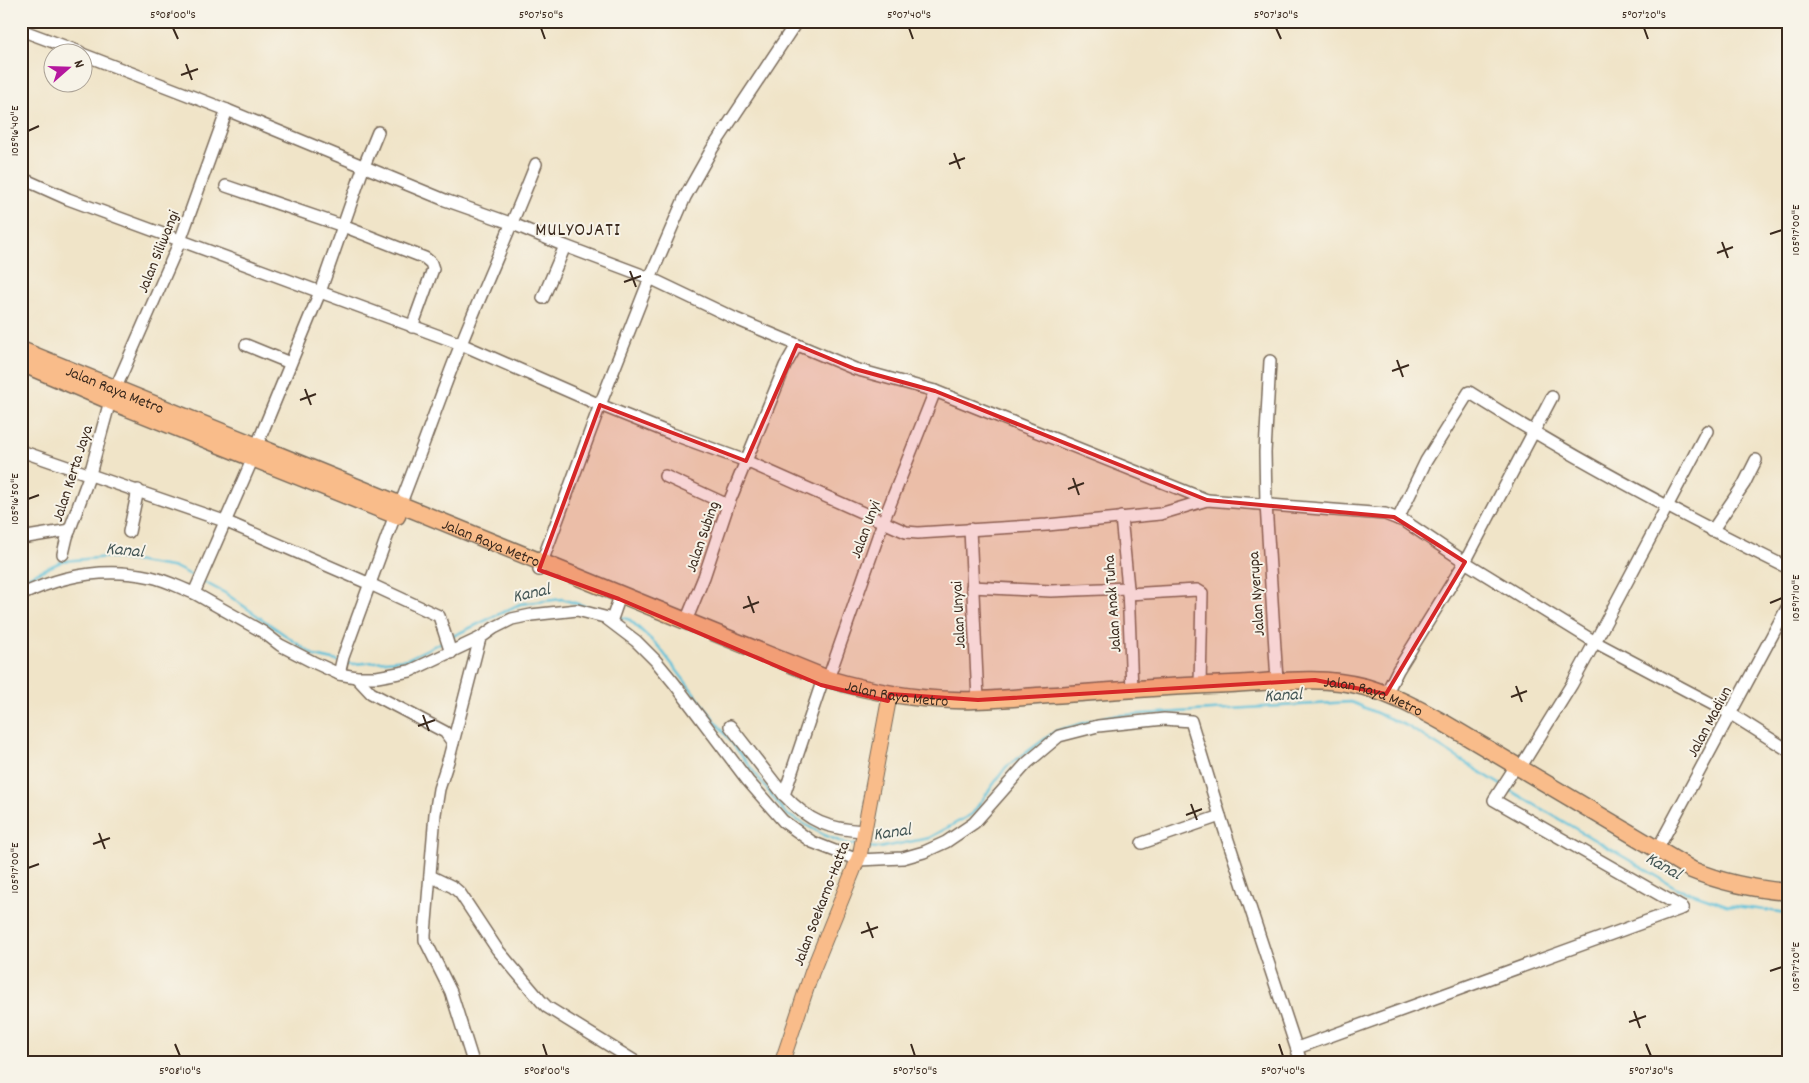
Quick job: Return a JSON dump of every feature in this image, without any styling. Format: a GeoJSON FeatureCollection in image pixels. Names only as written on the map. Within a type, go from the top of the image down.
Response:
{"type":"FeatureCollection","features":[{"type":"Feature","properties":{"kind":"highway","name":"Jalan Raya Metro"},"geometry":{"type":"LineString","coordinates":[[21,350],[112,395]]}},
{"type":"Feature","properties":{"kind":"highway"},"geometry":{"type":"LineString","coordinates":[[21,364],[112,395],[540,566],[734,650],[824,682],[923,706],[978,708],[1134,699],[1206,692],[1318,688],[1364,695],[1415,713],[1440,726],[1516,770],[1688,877],[1712,887],[1744,896],[1788,901]]}},
{"type":"Feature","properties":{"kind":"highway","name":"Jalan Raya Metro"},"geometry":{"type":"LineString","coordinates":[[540,566],[686,621],[824,682]]}},
{"type":"Feature","properties":{"kind":"highway","name":"Jalan Raya Metro"},"geometry":{"type":"LineString","coordinates":[[889,698],[978,700],[1277,681],[1315,680],[1342,682],[1386,694],[1431,716],[1516,770],[1692,870],[1714,879],[1743,886],[1788,892]]}},
{"type":"Feature","properties":{"kind":"main road","name":"Jalan Soekarno-Hatta"},"geometry":{"type":"LineString","coordinates":[[782,1062],[812,972],[859,857],[889,698]]}},
{"type":"Feature","properties":{"kind":"street"},"geometry":{"type":"LineString","coordinates":[[540,566],[600,405],[650,278],[685,197],[712,149],[797,21]]}},
{"type":"Feature","properties":{"kind":"street"},"geometry":{"type":"LineString","coordinates":[[21,30],[52,42]]}},
{"type":"Feature","properties":{"kind":"street"},"geometry":{"type":"LineString","coordinates":[[92,57],[227,110],[445,200],[513,224],[650,278],[736,319],[855,369],[935,391],[1207,500],[1386,514],[1406,522],[1465,562],[1595,642],[1731,714],[1788,750]]}},
{"type":"Feature","properties":{"kind":"street","name":"Jalan Siliwangi"},"geometry":{"type":"LineString","coordinates":[[112,395],[180,241],[227,110]]}},
{"type":"Feature","properties":{"kind":"street"},"geometry":{"type":"LineString","coordinates":[[195,591],[226,522],[320,292],[364,166],[378,132]]}},
{"type":"Feature","properties":{"kind":"street"},"geometry":{"type":"LineString","coordinates":[[341,666],[461,344],[513,224],[536,164]]}},
{"type":"Feature","properties":{"kind":"street"},"geometry":{"type":"LineString","coordinates":[[21,178],[68,199],[461,344],[600,405],[746,461],[883,522],[913,533],[1047,525],[1160,514],[1207,500]]}},
{"type":"Feature","properties":{"kind":"street"},"geometry":{"type":"LineString","coordinates":[[226,186],[343,226],[425,258],[431,264],[433,269],[432,275],[412,326]]}},
{"type":"Feature","properties":{"kind":"street"},"geometry":{"type":"LineString","coordinates":[[543,298],[565,246]]}},
{"type":"Feature","properties":{"kind":"street"},"geometry":{"type":"LineString","coordinates":[[246,345],[290,363]]}},
{"type":"Feature","properties":{"kind":"street","name":"Jalan Subing"},"geometry":{"type":"LineString","coordinates":[[686,621],[704,577],[728,505],[785,366],[797,345]]}},
{"type":"Feature","properties":{"kind":"street","name":"Jalan Nyerupa"},"geometry":{"type":"LineString","coordinates":[[1270,361],[1265,452],[1266,504],[1277,681]]}},
{"type":"Feature","properties":{"kind":"street","name":"Jalan Unyi"},"geometry":{"type":"LineString","coordinates":[[784,795],[883,522],[935,391]]}},
{"type":"Feature","properties":{"kind":"street"},"geometry":{"type":"LineString","coordinates":[[1398,519],[1426,461],[1469,392],[1533,432],[1666,506],[1788,568]]}},
{"type":"Feature","properties":{"kind":"street","name":"Jalan Kerta Jaya"},"geometry":{"type":"LineString","coordinates":[[63,554],[66,537],[90,474],[112,395]]}},
{"type":"Feature","properties":{"kind":"street"},"geometry":{"type":"LineString","coordinates":[[1386,694],[1398,670],[1465,562],[1552,397]]}},
{"type":"Feature","properties":{"kind":"street"},"geometry":{"type":"LineString","coordinates":[[1297,1048],[1683,908],[1494,800],[1516,770],[1572,684],[1707,431]]}},
{"type":"Feature","properties":{"kind":"street"},"geometry":{"type":"LineString","coordinates":[[21,451],[226,522],[439,616],[450,650]]}},
{"type":"Feature","properties":{"kind":"street"},"geometry":{"type":"LineString","coordinates":[[1712,531],[1744,484],[1756,460]]}},
{"type":"Feature","properties":{"kind":"street"},"geometry":{"type":"LineString","coordinates":[[664,476],[728,505]]}},
{"type":"Feature","properties":{"kind":"street"},"geometry":{"type":"LineString","coordinates":[[129,532],[138,490]]}},
{"type":"Feature","properties":{"kind":"street","name":"Jalan Anak Tuha"},"geometry":{"type":"LineString","coordinates":[[1122,517],[1128,591],[1132,690]]}},
{"type":"Feature","properties":{"kind":"street","name":"Jalan Unyai"},"geometry":{"type":"LineString","coordinates":[[970,529],[978,700]]}},
{"type":"Feature","properties":{"kind":"street"},"geometry":{"type":"LineString","coordinates":[[21,538],[70,530]]}},
{"type":"Feature","properties":{"kind":"street"},"geometry":{"type":"LineString","coordinates":[[21,595],[59,580],[91,573],[118,572],[152,577],[195,591],[263,632],[280,645],[341,666],[356,677],[371,693],[445,732],[453,743]]}},
{"type":"Feature","properties":{"kind":"street"},"geometry":{"type":"LineString","coordinates":[[972,587],[1051,591],[1197,590],[1202,593],[1200,685]]}},
{"type":"Feature","properties":{"kind":"street"},"geometry":{"type":"LineString","coordinates":[[610,618],[619,601]]}},
{"type":"Feature","properties":{"kind":"street","name":"Jalan Madiun"},"geometry":{"type":"LineString","coordinates":[[1656,850],[1788,606]]}},
{"type":"Feature","properties":{"kind":"street"},"geometry":{"type":"LineString","coordinates":[[356,677],[377,677],[402,673],[422,666],[450,650],[480,638],[512,619],[548,612],[577,610],[610,618],[636,641],[674,683],[748,781],[783,821],[812,842],[859,857],[903,858],[924,852],[946,842],[974,823],[1027,762],[1059,736],[1098,726],[1164,719],[1191,721],[1220,816],[1301,1062]]}},
{"type":"Feature","properties":{"kind":"street"},"geometry":{"type":"LineString","coordinates":[[473,1062],[450,992],[425,940],[436,806],[480,638]]}},
{"type":"Feature","properties":{"kind":"street"},"geometry":{"type":"LineString","coordinates":[[730,726],[784,795],[802,813],[823,824],[864,834]]}},
{"type":"Feature","properties":{"kind":"street"},"geometry":{"type":"LineString","coordinates":[[1142,843],[1220,816]]}},
{"type":"Feature","properties":{"kind":"street"},"geometry":{"type":"LineString","coordinates":[[430,876],[453,887],[460,893],[497,949],[547,1007],[636,1062]]}},
{"type":"Feature","properties":{"kind":"highlighted area"},"geometry":{"type":"Polygon","coordinates":[[[797,345],[855,369],[935,391],[1207,500],[1394,517],[1465,562],[1386,694],[1315,680],[978,700],[890,694],[888,701],[821,685],[619,599],[539,570],[600,405],[746,461],[797,345]]]}},
{"type":"Feature","properties":{"kind":"waterway","name":"Kanal"},"geometry":{"type":"LineString","coordinates":[[21,580],[63,561],[109,557],[177,568],[197,578]]}},
{"type":"Feature","properties":{"kind":"waterway","name":"Kanal"},"geometry":{"type":"LineString","coordinates":[[202,581],[225,593],[315,656],[338,661]]}},
{"type":"Feature","properties":{"kind":"waterway","name":"Kanal"},"geometry":{"type":"LineString","coordinates":[[451,637],[520,604],[562,599],[591,608]]}},
{"type":"Feature","properties":{"kind":"waterway","name":"Kanal"},"geometry":{"type":"LineString","coordinates":[[618,616],[630,620],[659,647],[786,814],[824,835],[847,844],[856,845]]}},
{"type":"Feature","properties":{"kind":"waterway","name":"Kanal"},"geometry":{"type":"LineString","coordinates":[[346,663],[354,664],[407,659],[444,641]]}},
{"type":"Feature","properties":{"kind":"waterway","name":"Kanal"},"geometry":{"type":"LineString","coordinates":[[866,847],[879,848],[929,838],[972,814],[1006,767],[1056,731],[1108,716],[1351,702],[1407,726],[1501,785]]}},
{"type":"Feature","properties":{"kind":"waterway","name":"Kanal"},"geometry":{"type":"LineString","coordinates":[[1506,788],[1677,888],[1726,905],[1788,913]]}},
{"type":"Feature","properties":{"kind":"district","name":"MULYOJATI"},"geometry":{"type":"Point","coordinates":[578,228]}}]}
